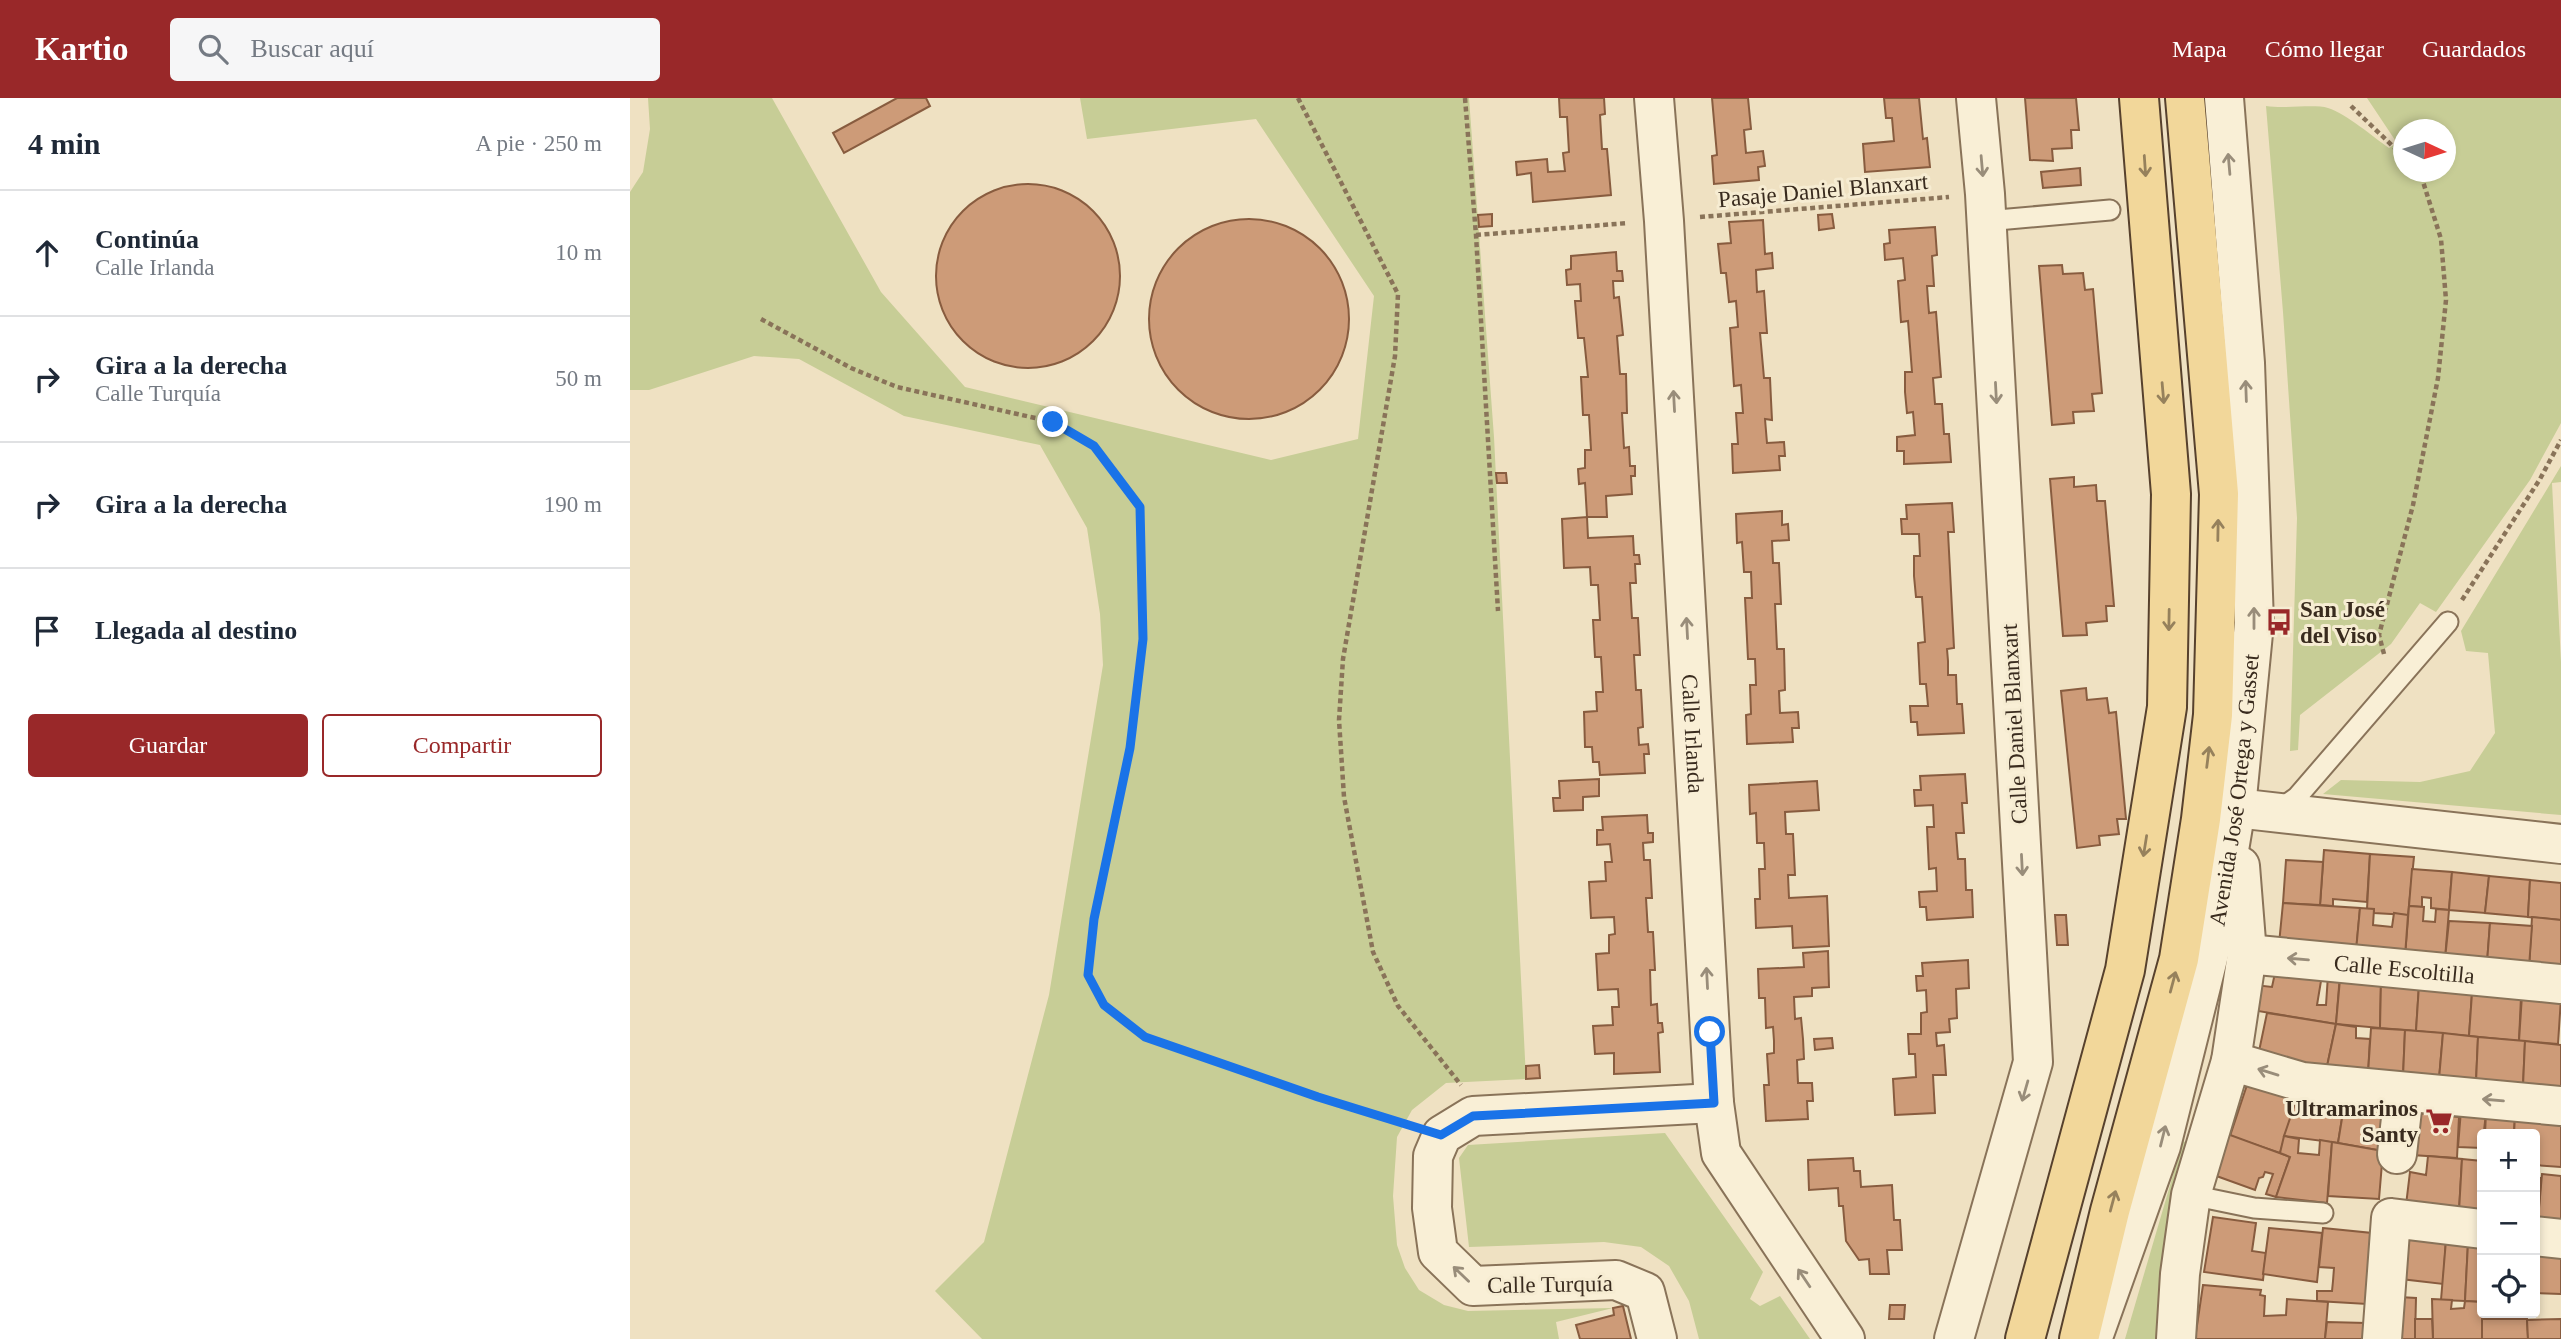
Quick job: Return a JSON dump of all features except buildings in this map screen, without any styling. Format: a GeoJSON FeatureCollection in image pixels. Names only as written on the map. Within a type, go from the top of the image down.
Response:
{"type":"FeatureCollection","features":[{"type":"Feature","properties":{"kind":"main road"},"geometry":{"type":"LineString","coordinates":[[2025,1339],[2125,971],[2167,707],[2171,494],[2139,98]]}},
{"type":"Feature","properties":{"kind":"main road","name":"Avenida José Ortega y Gasset"},"geometry":{"type":"LineString","coordinates":[[2080,1339],[2110,1211],[2179,959],[2201,819],[2213,715],[2219,494],[2185,98]]}},
{"type":"Feature","properties":{"kind":"street","name":"Calle Irlanda"},"geometry":{"type":"LineString","coordinates":[[1654,98],[1664,221],[1714,1103],[1721,1153],[1846,1337]]}},
{"type":"Feature","properties":{"kind":"street","name":"Calle Daniel Blanxart"},"geometry":{"type":"LineString","coordinates":[[1946,1334],[2033,1062],[1986,220],[1976,98]]}},
{"type":"Feature","properties":{"kind":"street","name":"Avenida José Ortega y Gasset"},"geometry":{"type":"LineString","coordinates":[[2093,1339],[2161,1146],[2217,922],[2236,808],[2254,623],[2245,363],[2224,98]]}},
{"type":"Feature","properties":{"kind":"street"},"geometry":{"type":"LineString","coordinates":[[2176,1339],[2180,1274],[2191,1195],[2231,1061],[2247,954],[2236,808],[2561,844]]}},
{"type":"Feature","properties":{"kind":"street","name":"Calle Escoltilla"},"geometry":{"type":"LineString","coordinates":[[2247,954],[2561,984]]}},
{"type":"Feature","properties":{"kind":"street"},"geometry":{"type":"LineString","coordinates":[[2231,1061],[2302,1082],[2561,1106]]}},
{"type":"Feature","properties":{"kind":"street"},"geometry":{"type":"LineString","coordinates":[[2397,1154],[2404,1092]]}},
{"type":"Feature","properties":{"kind":"street"},"geometry":{"type":"LineString","coordinates":[[1457,1125],[1714,1103]]}},
{"type":"Feature","properties":{"kind":"street","name":"Calle Turquía"},"geometry":{"type":"LineString","coordinates":[[1457,1125],[1433,1156],[1432,1208],[1438,1252],[1473,1286],[1616,1280],[1645,1292],[1657,1339]]}},
{"type":"Feature","properties":{"kind":"street"},"geometry":{"type":"LineString","coordinates":[[2382,1339],[2391,1218],[2477,1228]]}},
{"type":"Feature","properties":{"kind":"street"},"geometry":{"type":"LineString","coordinates":[[2540,1237],[2561,1239]]}},
{"type":"Feature","properties":{"kind":"lane"},"geometry":{"type":"LineString","coordinates":[[1986,220],[2110,210]]}},
{"type":"Feature","properties":{"kind":"lane"},"geometry":{"type":"LineString","coordinates":[[2276,813],[2297,797],[2448,622]]}},
{"type":"Feature","properties":{"kind":"lane"},"geometry":{"type":"LineString","coordinates":[[2191,1195],[2254,1208],[2323,1213]]}},
{"type":"Feature","properties":{"kind":"path"},"geometry":{"type":"LineString","coordinates":[[761,319],[851,369],[897,387],[1053,422],[1094,446],[1140,507],[1143,639],[1130,748],[1094,919],[1088,975],[1104,1005],[1145,1037],[1318,1097],[1457,1125],[1460,1082],[1398,1006],[1373,952],[1344,797],[1339,720],[1343,659],[1395,356],[1398,294],[1298,98]]}},
{"type":"Feature","properties":{"kind":"path"},"geometry":{"type":"LineString","coordinates":[[1465,98],[1476,235],[1498,611]]}},
{"type":"Feature","properties":{"kind":"path"},"geometry":{"type":"LineString","coordinates":[[2351,106],[2393,146]]}},
{"type":"Feature","properties":{"kind":"path"},"geometry":{"type":"LineString","coordinates":[[2398,680],[2386,658],[2379,635],[2413,505],[2438,378],[2446,300],[2441,239],[2423,182]]}},
{"type":"Feature","properties":{"kind":"path","name":"Pasaje Daniel Blanxart"},"geometry":{"type":"LineString","coordinates":[[1696,217],[1952,197]]}},
{"type":"Feature","properties":{"kind":"path"},"geometry":{"type":"LineString","coordinates":[[1476,235],[1634,223]]}},
{"type":"Feature","properties":{"kind":"path"},"geometry":{"type":"LineString","coordinates":[[2448,622],[2540,479],[2561,440]]}},
{"type":"Feature","properties":{"kind":"green space"},"geometry":{"type":"Polygon","coordinates":[[[648,98],[772,98],[881,292],[965,387],[1271,460],[1358,439],[1374,296],[1256,119],[1087,139],[1080,98],[1469,98],[1494,437],[1526,1079],[1446,1083],[1412,1110],[1397,1137],[1393,1196],[1397,1245],[1405,1268],[1419,1290],[1444,1305],[1468,1311],[1613,1308],[1556,1322],[1559,1339],[982,1339],[935,1291],[984,1242],[1049,995],[1103,665],[1100,614],[1087,528],[1040,445],[904,416],[799,359],[754,356],[649,390],[630,390],[630,192],[643,172],[650,129],[648,98]]]}},
{"type":"Feature","properties":{"kind":"green space"},"geometry":{"type":"Polygon","coordinates":[[[2367,98],[2561,98],[2561,423],[2530,480],[2436,612],[2420,603],[2391,644],[2300,715],[2298,750],[2290,751],[2297,518],[2266,106],[2328,108],[2351,120],[2389,148],[2393,146],[2393,182],[2456,182],[2456,119],[2393,119],[2393,137],[2367,98]]]}},
{"type":"Feature","properties":{"kind":"green space"},"geometry":{"type":"Polygon","coordinates":[[[2561,466],[2561,482],[2552,483],[2561,662],[2561,815],[2323,794],[2341,780],[2420,782],[2470,771],[2495,733],[2488,653],[2466,651],[2461,631],[2561,466]]]}},
{"type":"Feature","properties":{"kind":"green space"},"geometry":{"type":"Polygon","coordinates":[[[1665,1133],[1763,1272],[1750,1299],[1760,1306],[1780,1296],[1810,1339],[1699,1339],[1689,1301],[1669,1266],[1641,1247],[1604,1242],[1469,1247],[1459,1158],[1468,1145],[1665,1133]]]}},
{"type":"Feature","properties":{"kind":"green space"},"geometry":{"type":"Polygon","coordinates":[[[2183,1141],[2189,1144],[2163,1247],[2170,1249],[2159,1339],[2125,1339],[2183,1141]]]}},
{"type":"Feature","properties":{"kind":"place","name":"San José del Viso"},"geometry":{"type":"Point","coordinates":[2279,622]}},
{"type":"Feature","properties":{"kind":"place","name":"Ultramarinos Santy"},"geometry":{"type":"Point","coordinates":[2439,1121]}},
{"type":"Feature","properties":{"kind":"route"},"geometry":{"type":"LineString","coordinates":[[1053,422],[1094,446],[1140,507],[1143,639],[1130,748],[1094,919],[1088,975],[1104,1005],[1145,1037],[1318,1097],[1441,1135],[1473,1116],[1714,1103],[1710,1032]]}}]}
